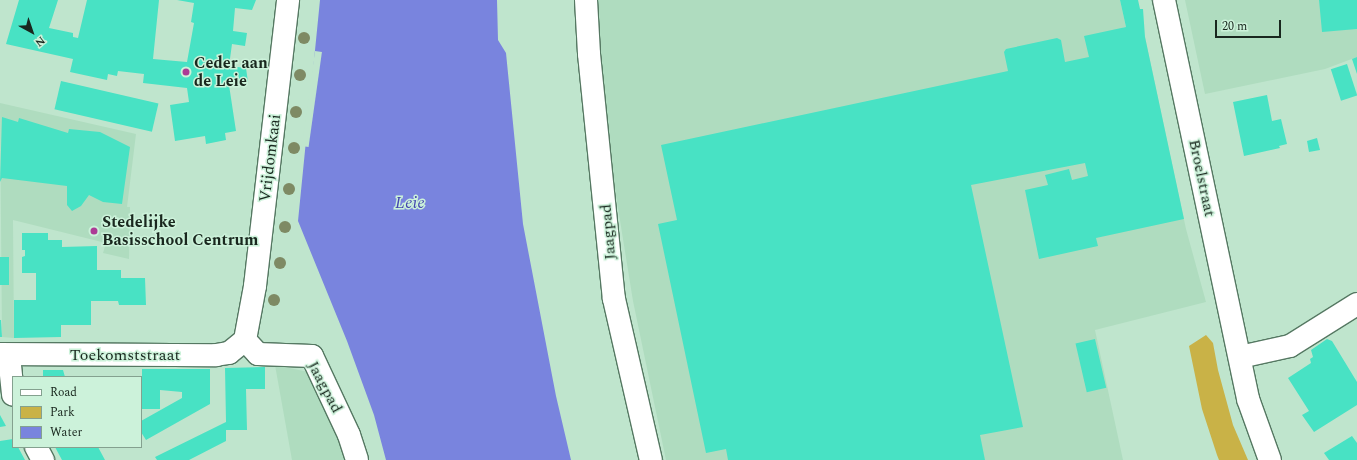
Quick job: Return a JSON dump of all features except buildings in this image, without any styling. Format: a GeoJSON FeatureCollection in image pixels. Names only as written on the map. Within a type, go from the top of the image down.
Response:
{"type":"FeatureCollection","features":[{"type":"Feature","properties":{"kind":"street","name":"Vrijdomkaai"},"geometry":{"type":"LineString","coordinates":[[245,340],[255,286],[288,0]]}},
{"type":"Feature","properties":{"kind":"street","name":"Jaagpad"},"geometry":{"type":"LineString","coordinates":[[586,0],[589,54],[614,299],[651,460]]}},
{"type":"Feature","properties":{"kind":"street","name":"Broelstraat"},"geometry":{"type":"LineString","coordinates":[[1164,0],[1248,399],[1270,460]]}},
{"type":"Feature","properties":{"kind":"street"},"geometry":{"type":"LineString","coordinates":[[1240,357],[1290,346],[1357,304]]}},
{"type":"Feature","properties":{"kind":"street","name":"Toekomststraat"},"geometry":{"type":"LineString","coordinates":[[4,355],[216,354],[229,353],[245,340]]}},
{"type":"Feature","properties":{"kind":"street","name":"Jaagpad"},"geometry":{"type":"LineString","coordinates":[[245,340],[258,354],[312,356],[349,435],[357,460]]}},
{"type":"Feature","properties":{"kind":"street"},"geometry":{"type":"LineString","coordinates":[[4,355],[12,391]]}},
{"type":"Feature","properties":{"kind":"street"},"geometry":{"type":"LineString","coordinates":[[37,448],[43,460]]}},
{"type":"Feature","properties":{"kind":"shaded area"},"geometry":{"type":"Polygon","coordinates":[[[596,0],[1120,0],[1126,27],[1122,28],[1125,41],[1145,37],[1186,229],[1206,302],[1095,330],[1123,460],[666,460],[633,301],[608,146],[596,0]]]}},
{"type":"Feature","properties":{"kind":"shaded area"},"geometry":{"type":"Polygon","coordinates":[[[1185,0],[1357,0],[1357,57],[1325,69],[1205,94],[1185,0]]]}},
{"type":"Feature","properties":{"kind":"shaded area","name":"Stedelijke Basisschool Centrum"},"geometry":{"type":"Polygon","coordinates":[[[0,103],[136,134],[127,207],[130,207],[129,259],[103,253],[106,243],[13,220],[14,338],[2,337],[0,103]]]}},
{"type":"Feature","properties":{"kind":"shaded area"},"geometry":{"type":"Polygon","coordinates":[[[275,365],[313,373],[348,460],[292,460],[275,365]]]}},
{"type":"Feature","properties":{"kind":"green space"},"geometry":{"type":"Polygon","coordinates":[[[1206,335],[1213,343],[1218,370],[1233,425],[1248,460],[1219,460],[1217,455],[1202,409],[1189,346],[1206,335]]]}},
{"type":"Feature","properties":{"kind":"water","name":"Leie"},"geometry":{"type":"Polygon","coordinates":[[[320,0],[497,0],[498,40],[506,53],[523,224],[556,396],[571,460],[386,460],[374,415],[347,341],[298,221],[320,0]]]}},
{"type":"Feature","properties":{"kind":"pier"},"geometry":{"type":"Polygon","coordinates":[[[315,51],[322,52],[309,147],[302,146],[315,51]]]}},
{"type":"Feature","properties":{"kind":"place","name":"Ceder aan de Leie"},"geometry":{"type":"Point","coordinates":[186,72]}},
{"type":"Feature","properties":{"kind":"place","name":"Stedelijke Basisschool Centrum"},"geometry":{"type":"Point","coordinates":[94,231]}}]}
